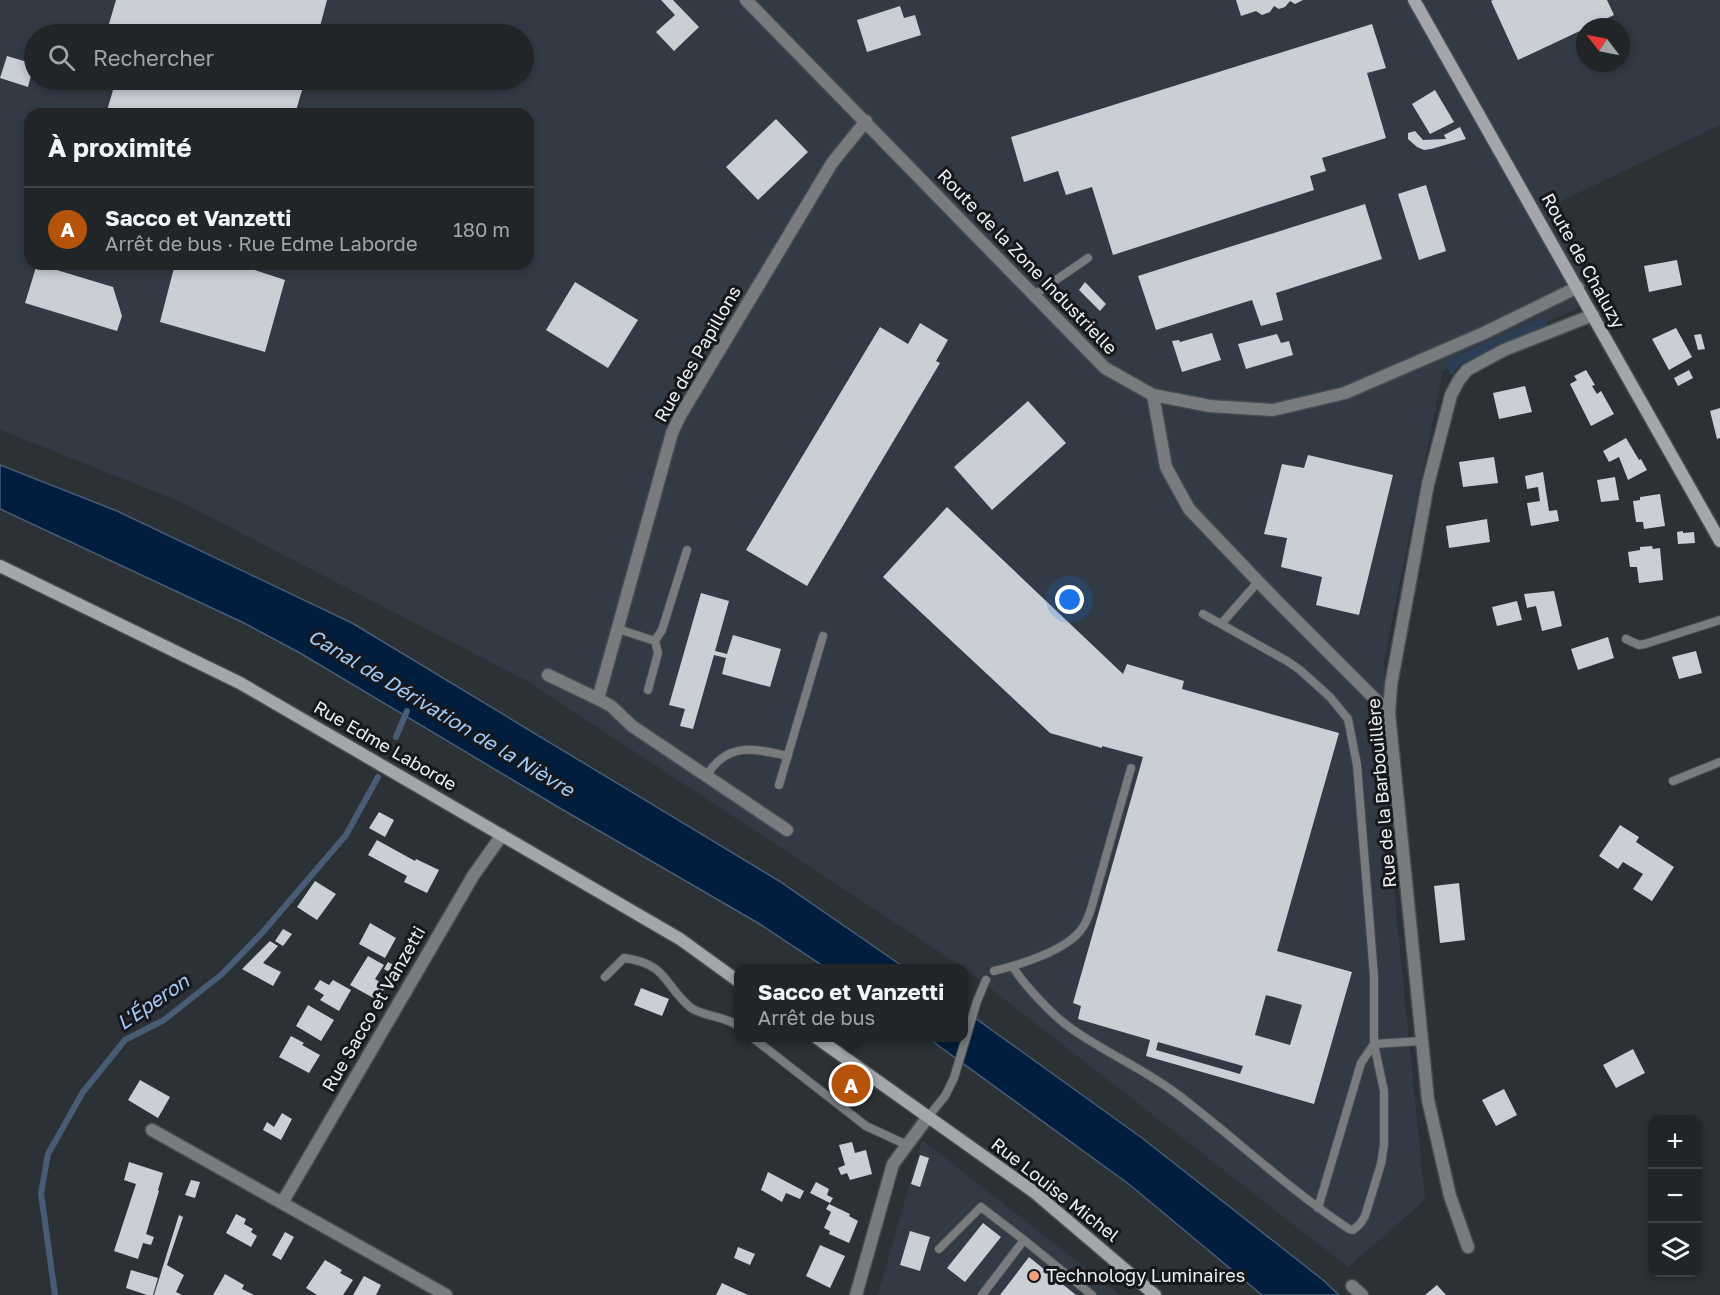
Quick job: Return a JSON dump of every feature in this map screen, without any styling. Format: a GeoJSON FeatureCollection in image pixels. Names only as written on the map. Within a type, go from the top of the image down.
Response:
{"type":"FeatureCollection","features":[{"type":"Feature","properties":{"kind":"street","name":"Route de la Zone Industrielle"},"geometry":{"type":"LineString","coordinates":[[746,0],[1105,368],[1153,394],[1210,406],[1273,410],[1345,393],[1484,333],[1578,287]]}},
{"type":"Feature","properties":{"kind":"street","name":"Route de Chaluzy"},"geometry":{"type":"LineString","coordinates":[[1414,0],[1720,541]]}},
{"type":"Feature","properties":{"kind":"street","name":"Rue des Papillons"},"geometry":{"type":"LineString","coordinates":[[598,699],[665,455],[680,416],[832,163],[866,121]]}},
{"type":"Feature","properties":{"kind":"street","name":"Rue de la Barbouillère"},"geometry":{"type":"LineString","coordinates":[[1468,1247],[1450,1196],[1428,1100],[1389,713],[1391,685],[1428,484],[1451,395],[1459,380],[1467,370],[1504,350],[1593,315]]}},
{"type":"Feature","properties":{"kind":"street"},"geometry":{"type":"LineString","coordinates":[[1153,394],[1166,467],[1189,509],[1258,582],[1389,713]]}},
{"type":"Feature","properties":{"kind":"street","name":"Rue Edme Laborde"},"geometry":{"type":"LineString","coordinates":[[0,566],[240,683],[680,939],[734,978]]}},
{"type":"Feature","properties":{"kind":"street"},"geometry":{"type":"LineString","coordinates":[[548,675],[611,706],[632,726],[787,830]]}},
{"type":"Feature","properties":{"kind":"street","name":"Rue Sacco et Vanzetti"},"geometry":{"type":"LineString","coordinates":[[282,1203],[473,876],[502,835]]}},
{"type":"Feature","properties":{"kind":"street"},"geometry":{"type":"LineString","coordinates":[[823,1042],[928,1117],[893,1164],[856,1295]]}},
{"type":"Feature","properties":{"kind":"street","name":"Rue Louise Michel"},"geometry":{"type":"LineString","coordinates":[[928,1117],[1034,1192],[1155,1295]]}},
{"type":"Feature","properties":{"kind":"street"},"geometry":{"type":"LineString","coordinates":[[152,1130],[446,1295]]}},
{"type":"Feature","properties":{"kind":"street"},"geometry":{"type":"LineString","coordinates":[[1352,1286],[1362,1295]]}},
{"type":"Feature","properties":{"kind":"lane"},"geometry":{"type":"LineString","coordinates":[[1034,296],[1088,258]]}},
{"type":"Feature","properties":{"kind":"lane"},"geometry":{"type":"LineString","coordinates":[[648,690],[658,653],[655,641],[662,630],[687,550]]}},
{"type":"Feature","properties":{"kind":"lane"},"geometry":{"type":"LineString","coordinates":[[1221,624],[1258,582]]}},
{"type":"Feature","properties":{"kind":"lane"},"geometry":{"type":"LineString","coordinates":[[1013,967],[1023,982],[1063,1022],[1176,1093],[1318,1208],[1349,1229],[1353,1230],[1360,1224],[1365,1216],[1381,1164],[1384,1145],[1384,1091],[1374,1044],[1373,965],[1357,765],[1348,719],[1342,710],[1300,670],[1203,614]]}},
{"type":"Feature","properties":{"kind":"lane"},"geometry":{"type":"LineString","coordinates":[[1626,639],[1639,645],[1646,644],[1720,620]]}},
{"type":"Feature","properties":{"kind":"lane"},"geometry":{"type":"LineString","coordinates":[[618,629],[655,641]]}},
{"type":"Feature","properties":{"kind":"lane"},"geometry":{"type":"LineString","coordinates":[[780,785],[823,636]]}},
{"type":"Feature","properties":{"kind":"lane"},"geometry":{"type":"LineString","coordinates":[[706,775],[717,762],[737,750],[763,751],[788,756]]}},
{"type":"Feature","properties":{"kind":"lane"},"geometry":{"type":"LineString","coordinates":[[1673,781],[1720,762]]}},
{"type":"Feature","properties":{"kind":"lane"},"geometry":{"type":"LineString","coordinates":[[994,971],[1013,967],[1069,942],[1083,927],[1091,909],[1131,768]]}},
{"type":"Feature","properties":{"kind":"lane"},"geometry":{"type":"LineString","coordinates":[[605,977],[624,958],[641,960],[662,973],[692,1009],[734,1023]]}},
{"type":"Feature","properties":{"kind":"lane"},"geometry":{"type":"LineString","coordinates":[[968,1031],[986,980]]}},
{"type":"Feature","properties":{"kind":"lane"},"geometry":{"type":"LineString","coordinates":[[1374,1044],[1421,1041]]}},
{"type":"Feature","properties":{"kind":"lane"},"geometry":{"type":"LineString","coordinates":[[758,1042],[866,1126],[907,1145]]}},
{"type":"Feature","properties":{"kind":"lane"},"geometry":{"type":"LineString","coordinates":[[928,1117],[945,1096],[954,1078],[965,1042]]}},
{"type":"Feature","properties":{"kind":"lane"},"geometry":{"type":"LineString","coordinates":[[1318,1208],[1358,1071],[1374,1044]]}},
{"type":"Feature","properties":{"kind":"lane"},"geometry":{"type":"LineString","coordinates":[[939,1249],[981,1207],[1092,1295]]}},
{"type":"Feature","properties":{"kind":"lane"},"geometry":{"type":"LineString","coordinates":[[982,1295],[1024,1240]]}},
{"type":"Feature","properties":{"kind":"shaded area"},"geometry":{"type":"Polygon","coordinates":[[[0,0],[1720,0],[1720,125],[1553,205],[1601,297],[1443,371],[1384,660],[1391,861],[1425,1200],[1348,1267],[968,971],[968,964],[958,964],[527,681],[181,502],[0,430],[0,0]]]}},
{"type":"Feature","properties":{"kind":"shaded area"},"geometry":{"type":"Polygon","coordinates":[[[1545,317],[1548,326],[1458,366],[1451,376],[1445,361],[1545,317]]]}},
{"type":"Feature","properties":{"kind":"shaded area"},"geometry":{"type":"Polygon","coordinates":[[[922,1140],[1120,1295],[878,1295],[922,1140]]]}},
{"type":"Feature","properties":{"kind":"water","name":"Canal de Dérivation de la Nièvre"},"geometry":{"type":"Polygon","coordinates":[[[0,465],[117,511],[352,623],[779,881],[899,964],[820,964],[758,923],[300,653],[244,623],[0,509],[0,465]]]}},
{"type":"Feature","properties":{"kind":"water"},"geometry":{"type":"Polygon","coordinates":[[[968,1013],[1142,1138],[1339,1295],[1262,1295],[1130,1185],[933,1042],[968,1042],[968,1013]]]}},
{"type":"Feature","properties":{"kind":"building"},"geometry":{"type":"Polygon","coordinates":[[[116,0],[327,0],[321,24],[109,24],[116,0]]]}},
{"type":"Feature","properties":{"kind":"building"},"geometry":{"type":"Polygon","coordinates":[[[661,0],[673,0],[699,27],[674,51],[656,32],[675,15],[661,0]]]}},
{"type":"Feature","properties":{"kind":"building"},"geometry":{"type":"Polygon","coordinates":[[[1236,0],[1303,0],[1295,4],[1290,1],[1285,7],[1279,9],[1274,6],[1270,12],[1262,15],[1256,11],[1241,16],[1236,0]]]}},
{"type":"Feature","properties":{"kind":"building"},"geometry":{"type":"Polygon","coordinates":[[[1607,0],[1614,15],[1608,18],[1576,18],[1576,33],[1518,60],[1491,1],[1607,0]]]}},
{"type":"Feature","properties":{"kind":"building"},"geometry":{"type":"Polygon","coordinates":[[[900,6],[904,18],[915,15],[921,35],[867,52],[857,20],[900,6]]]}},
{"type":"Feature","properties":{"kind":"building"},"geometry":{"type":"Polygon","coordinates":[[[1372,24],[1386,68],[1367,73],[1386,138],[1322,158],[1326,171],[1310,176],[1314,190],[1113,255],[1092,187],[1066,195],[1058,171],[1024,182],[1011,137],[1372,24]]]}},
{"type":"Feature","properties":{"kind":"building"},"geometry":{"type":"Polygon","coordinates":[[[7,56],[24,61],[24,86],[0,78],[7,56]]]}},
{"type":"Feature","properties":{"kind":"building"},"geometry":{"type":"Polygon","coordinates":[[[113,90],[302,90],[297,108],[108,108],[113,90]]]}},
{"type":"Feature","properties":{"kind":"building"},"geometry":{"type":"Polygon","coordinates":[[[1435,90],[1454,122],[1430,134],[1412,104],[1435,90]]]}},
{"type":"Feature","properties":{"kind":"building"},"geometry":{"type":"Polygon","coordinates":[[[776,119],[808,152],[758,200],[726,167],[776,119]]]}},
{"type":"Feature","properties":{"kind":"building"},"geometry":{"type":"Polygon","coordinates":[[[1460,127],[1466,139],[1431,149],[1424,150],[1417,147],[1408,139],[1408,133],[1415,131],[1423,140],[1446,139],[1444,135],[1460,127]]]}},
{"type":"Feature","properties":{"kind":"building"},"geometry":{"type":"Polygon","coordinates":[[[1426,185],[1446,251],[1419,260],[1398,194],[1426,185]]]}},
{"type":"Feature","properties":{"kind":"building"},"geometry":{"type":"Polygon","coordinates":[[[1365,204],[1382,259],[1276,293],[1283,320],[1261,326],[1252,300],[1156,330],[1138,276],[1365,204]]]}},
{"type":"Feature","properties":{"kind":"building"},"geometry":{"type":"Polygon","coordinates":[[[1677,260],[1682,285],[1649,292],[1644,266],[1677,260]]]}},
{"type":"Feature","properties":{"kind":"building"},"geometry":{"type":"Polygon","coordinates":[[[35,270],[57,270],[113,287],[122,316],[117,331],[25,303],[35,270]]]}},
{"type":"Feature","properties":{"kind":"building"},"geometry":{"type":"Polygon","coordinates":[[[173,270],[255,270],[285,280],[265,352],[160,322],[173,270]]]}},
{"type":"Feature","properties":{"kind":"building"},"geometry":{"type":"Polygon","coordinates":[[[575,282],[638,320],[608,368],[546,330],[575,282]]]}},
{"type":"Feature","properties":{"kind":"building"},"geometry":{"type":"Polygon","coordinates":[[[1085,282],[1106,304],[1100,311],[1079,290],[1085,282]]]}},
{"type":"Feature","properties":{"kind":"building"},"geometry":{"type":"Polygon","coordinates":[[[920,323],[948,340],[936,361],[940,363],[807,586],[746,550],[880,327],[908,344],[920,323]]]}},
{"type":"Feature","properties":{"kind":"building"},"geometry":{"type":"Polygon","coordinates":[[[1676,328],[1692,357],[1669,370],[1652,339],[1676,328]]]}},
{"type":"Feature","properties":{"kind":"building"},"geometry":{"type":"Polygon","coordinates":[[[1212,333],[1221,360],[1182,372],[1172,341],[1179,340],[1180,342],[1212,333]]]}},
{"type":"Feature","properties":{"kind":"building"},"geometry":{"type":"Polygon","coordinates":[[[1277,334],[1281,343],[1289,341],[1293,355],[1246,369],[1238,344],[1277,334]]]}},
{"type":"Feature","properties":{"kind":"building"},"geometry":{"type":"Polygon","coordinates":[[[1701,334],[1705,349],[1698,350],[1694,335],[1701,334]]]}},
{"type":"Feature","properties":{"kind":"building"},"geometry":{"type":"Polygon","coordinates":[[[1586,370],[1595,385],[1592,386],[1597,394],[1601,391],[1614,414],[1591,426],[1570,384],[1577,380],[1574,376],[1586,370]]]}},
{"type":"Feature","properties":{"kind":"building"},"geometry":{"type":"Polygon","coordinates":[[[1689,370],[1693,378],[1678,386],[1674,378],[1689,370]]]}},
{"type":"Feature","properties":{"kind":"building"},"geometry":{"type":"Polygon","coordinates":[[[1525,386],[1532,412],[1499,419],[1493,393],[1525,386]]]}},
{"type":"Feature","properties":{"kind":"building"},"geometry":{"type":"Polygon","coordinates":[[[1028,401],[1066,443],[992,510],[954,467],[1028,401]]]}},
{"type":"Feature","properties":{"kind":"building"},"geometry":{"type":"Polygon","coordinates":[[[1720,408],[1720,438],[1717,439],[1710,411],[1720,408]]]}},
{"type":"Feature","properties":{"kind":"building"},"geometry":{"type":"Polygon","coordinates":[[[1626,438],[1647,470],[1628,480],[1619,457],[1609,462],[1603,451],[1626,438]]]}},
{"type":"Feature","properties":{"kind":"building"},"geometry":{"type":"Polygon","coordinates":[[[1308,455],[1393,475],[1359,615],[1316,605],[1322,577],[1281,567],[1287,538],[1264,534],[1282,464],[1304,468],[1308,455]]]}},
{"type":"Feature","properties":{"kind":"building"},"geometry":{"type":"Polygon","coordinates":[[[1494,457],[1498,483],[1463,487],[1459,462],[1494,457]]]}},
{"type":"Feature","properties":{"kind":"building"},"geometry":{"type":"Polygon","coordinates":[[[1543,472],[1549,511],[1557,510],[1559,521],[1531,526],[1527,503],[1540,501],[1538,487],[1527,489],[1525,476],[1543,472]]]}},
{"type":"Feature","properties":{"kind":"building"},"geometry":{"type":"Polygon","coordinates":[[[1615,477],[1619,500],[1601,502],[1597,480],[1615,477]]]}},
{"type":"Feature","properties":{"kind":"building"},"geometry":{"type":"Polygon","coordinates":[[[1660,494],[1665,526],[1644,529],[1643,522],[1636,522],[1633,501],[1640,500],[1640,497],[1660,494]]]}},
{"type":"Feature","properties":{"kind":"building"},"geometry":{"type":"Polygon","coordinates":[[[947,507],[1123,674],[1127,664],[1184,681],[1182,689],[1339,733],[1277,951],[1352,972],[1314,1104],[1146,1056],[1150,1040],[1078,1019],[1081,1006],[1073,1003],[1143,757],[1050,733],[883,577],[947,507]],[[1266,995],[1255,1035],[1290,1045],[1302,1005],[1266,995]],[[1158,1042],[1156,1050],[1240,1074],[1243,1066],[1158,1042]]]}},
{"type":"Feature","properties":{"kind":"building"},"geometry":{"type":"Polygon","coordinates":[[[1487,519],[1490,542],[1449,548],[1446,526],[1487,519]]]}},
{"type":"Feature","properties":{"kind":"building"},"geometry":{"type":"Polygon","coordinates":[[[1683,531],[1683,533],[1694,532],[1695,543],[1678,544],[1677,532],[1683,531]]]}},
{"type":"Feature","properties":{"kind":"building"},"geometry":{"type":"Polygon","coordinates":[[[1652,546],[1653,549],[1660,548],[1663,580],[1639,583],[1637,567],[1630,567],[1628,552],[1640,550],[1640,547],[1652,546]]]}},
{"type":"Feature","properties":{"kind":"building"},"geometry":{"type":"Polygon","coordinates":[[[1554,591],[1562,626],[1542,631],[1536,606],[1527,608],[1524,594],[1554,591]]]}},
{"type":"Feature","properties":{"kind":"building"},"geometry":{"type":"Polygon","coordinates":[[[701,593],[729,601],[715,651],[727,654],[733,635],[781,649],[770,687],[722,674],[726,658],[714,655],[693,729],[680,726],[685,709],[669,705],[701,593]]]}},
{"type":"Feature","properties":{"kind":"building"},"geometry":{"type":"Polygon","coordinates":[[[1517,601],[1522,620],[1497,626],[1492,607],[1517,601]]]}},
{"type":"Feature","properties":{"kind":"building"},"geometry":{"type":"Polygon","coordinates":[[[1608,637],[1614,658],[1578,670],[1571,649],[1608,637]]]}},
{"type":"Feature","properties":{"kind":"building"},"geometry":{"type":"Polygon","coordinates":[[[1696,651],[1702,673],[1679,679],[1672,657],[1696,651]]]}},
{"type":"Feature","properties":{"kind":"building"},"geometry":{"type":"Polygon","coordinates":[[[379,812],[394,820],[385,837],[369,828],[379,812]]]}},
{"type":"Feature","properties":{"kind":"building"},"geometry":{"type":"Polygon","coordinates":[[[1620,825],[1639,837],[1636,842],[1674,867],[1652,901],[1633,889],[1643,874],[1623,862],[1618,869],[1599,856],[1620,825]]]}},
{"type":"Feature","properties":{"kind":"building"},"geometry":{"type":"Polygon","coordinates":[[[377,840],[415,861],[416,859],[439,870],[427,893],[404,882],[407,876],[368,855],[377,840]]]}},
{"type":"Feature","properties":{"kind":"building"},"geometry":{"type":"Polygon","coordinates":[[[315,881],[336,894],[317,920],[297,907],[315,881]]]}},
{"type":"Feature","properties":{"kind":"building"},"geometry":{"type":"Polygon","coordinates":[[[1459,883],[1465,940],[1440,943],[1434,886],[1459,883]]]}},
{"type":"Feature","properties":{"kind":"building"},"geometry":{"type":"Polygon","coordinates":[[[370,923],[396,938],[385,958],[359,944],[370,923]]]}},
{"type":"Feature","properties":{"kind":"building"},"geometry":{"type":"Polygon","coordinates":[[[283,929],[292,934],[283,946],[275,941],[283,929]]]}},
{"type":"Feature","properties":{"kind":"building"},"geometry":{"type":"Polygon","coordinates":[[[270,941],[278,946],[263,963],[281,972],[273,986],[242,969],[270,941]]]}},
{"type":"Feature","properties":{"kind":"building"},"geometry":{"type":"Polygon","coordinates":[[[368,956],[384,965],[375,979],[386,986],[377,1000],[350,985],[368,956]]]}},
{"type":"Feature","properties":{"kind":"building"},"geometry":{"type":"Polygon","coordinates":[[[388,962],[399,968],[395,975],[384,969],[388,962]]]}},
{"type":"Feature","properties":{"kind":"building"},"geometry":{"type":"Polygon","coordinates":[[[320,980],[329,985],[333,980],[351,990],[339,1011],[320,1000],[324,995],[314,989],[320,980]]]}},
{"type":"Feature","properties":{"kind":"building"},"geometry":{"type":"Polygon","coordinates":[[[641,988],[669,999],[662,1016],[634,1005],[641,988]]]}},
{"type":"Feature","properties":{"kind":"building"},"geometry":{"type":"Polygon","coordinates":[[[308,1005],[334,1020],[321,1041],[296,1026],[308,1005]]]}},
{"type":"Feature","properties":{"kind":"building"},"geometry":{"type":"Polygon","coordinates":[[[291,1036],[320,1055],[309,1073],[279,1057],[291,1036]]]}},
{"type":"Feature","properties":{"kind":"building"},"geometry":{"type":"Polygon","coordinates":[[[1633,1049],[1645,1073],[1616,1088],[1603,1065],[1633,1049]]]}},
{"type":"Feature","properties":{"kind":"building"},"geometry":{"type":"Polygon","coordinates":[[[140,1080],[170,1097],[158,1118],[128,1100],[140,1080]]]}},
{"type":"Feature","properties":{"kind":"building"},"geometry":{"type":"Polygon","coordinates":[[[1504,1089],[1517,1115],[1496,1126],[1482,1100],[1504,1089]]]}},
{"type":"Feature","properties":{"kind":"building"},"geometry":{"type":"Polygon","coordinates":[[[282,1113],[292,1119],[281,1140],[263,1130],[267,1122],[274,1127],[282,1113]]]}},
{"type":"Feature","properties":{"kind":"building"},"geometry":{"type":"Polygon","coordinates":[[[852,1142],[855,1153],[866,1150],[872,1174],[850,1180],[847,1173],[841,1175],[838,1168],[845,1165],[839,1145],[852,1142]]]}},
{"type":"Feature","properties":{"kind":"building"},"geometry":{"type":"Polygon","coordinates":[[[920,1155],[929,1158],[920,1187],[911,1184],[920,1155]]]}},
{"type":"Feature","properties":{"kind":"building"},"geometry":{"type":"Polygon","coordinates":[[[129,1162],[163,1173],[146,1234],[154,1237],[151,1245],[143,1243],[138,1259],[114,1251],[136,1184],[124,1180],[129,1162]]]}},
{"type":"Feature","properties":{"kind":"building"},"geometry":{"type":"Polygon","coordinates":[[[768,1172],[804,1191],[800,1199],[786,1193],[782,1202],[761,1190],[768,1172]]]}},
{"type":"Feature","properties":{"kind":"building"},"geometry":{"type":"Polygon","coordinates":[[[191,1180],[200,1182],[195,1198],[185,1195],[191,1180]]]}},
{"type":"Feature","properties":{"kind":"building"},"geometry":{"type":"Polygon","coordinates":[[[816,1182],[829,1189],[827,1195],[833,1198],[830,1203],[810,1193],[816,1182]]]}},
{"type":"Feature","properties":{"kind":"building"},"geometry":{"type":"Polygon","coordinates":[[[829,1204],[850,1214],[849,1216],[858,1221],[849,1243],[829,1234],[830,1231],[824,1228],[831,1212],[826,1209],[829,1204]]]}},
{"type":"Feature","properties":{"kind":"building"},"geometry":{"type":"Polygon","coordinates":[[[236,1214],[246,1219],[244,1224],[253,1229],[251,1232],[257,1236],[251,1247],[226,1233],[236,1214]]]}},
{"type":"Feature","properties":{"kind":"building"},"geometry":{"type":"Polygon","coordinates":[[[179,1215],[183,1217],[167,1265],[184,1275],[176,1292],[182,1295],[154,1295],[179,1215]]]}},
{"type":"Feature","properties":{"kind":"building"},"geometry":{"type":"Polygon","coordinates":[[[983,1223],[1001,1237],[965,1282],[947,1268],[983,1223]]]}},
{"type":"Feature","properties":{"kind":"building"},"geometry":{"type":"Polygon","coordinates":[[[910,1231],[930,1237],[920,1271],[900,1265],[910,1231]]]}},
{"type":"Feature","properties":{"kind":"building"},"geometry":{"type":"Polygon","coordinates":[[[285,1232],[294,1237],[281,1260],[272,1255],[285,1232]]]}},
{"type":"Feature","properties":{"kind":"building"},"geometry":{"type":"Polygon","coordinates":[[[820,1245],[845,1256],[830,1288],[806,1276],[820,1245]]]}},
{"type":"Feature","properties":{"kind":"building"},"geometry":{"type":"Polygon","coordinates":[[[738,1247],[755,1254],[750,1265],[734,1258],[738,1247]]]}},
{"type":"Feature","properties":{"kind":"building","name":"Technology Luminaires"},"geometry":{"type":"Polygon","coordinates":[[[1029,1257],[1076,1295],[1000,1295],[1029,1257]]]}},
{"type":"Feature","properties":{"kind":"building"},"geometry":{"type":"Polygon","coordinates":[[[325,1260],[342,1270],[340,1273],[353,1280],[343,1295],[317,1295],[306,1288],[325,1260]]]}},
{"type":"Feature","properties":{"kind":"building"},"geometry":{"type":"Polygon","coordinates":[[[131,1270],[158,1278],[153,1295],[126,1288],[131,1270]]]}},
{"type":"Feature","properties":{"kind":"building"},"geometry":{"type":"Polygon","coordinates":[[[225,1274],[244,1285],[242,1289],[254,1295],[213,1295],[225,1274]]]}},
{"type":"Feature","properties":{"kind":"building"},"geometry":{"type":"Polygon","coordinates":[[[364,1276],[381,1285],[376,1295],[353,1295],[364,1276]]]}},
{"type":"Feature","properties":{"kind":"building"},"geometry":{"type":"Polygon","coordinates":[[[722,1283],[724,1284],[748,1295],[716,1295],[722,1283]]]}},
{"type":"Feature","properties":{"kind":"building"},"geometry":{"type":"Polygon","coordinates":[[[1437,1285],[1446,1295],[1425,1295],[1437,1285]]]}},
{"type":"Feature","properties":{"kind":"waterway","name":"L'Éperon"},"geometry":{"type":"LineString","coordinates":[[396,737],[407,711]]}},
{"type":"Feature","properties":{"kind":"waterway","name":"L'Éperon"},"geometry":{"type":"LineString","coordinates":[[55,1295],[41,1193],[48,1154],[83,1092],[125,1040],[164,1020],[222,974],[262,933],[346,835],[378,777]]}},
{"type":"Feature","properties":{"kind":"place","name":"Sacco et Vanzetti"},"geometry":{"type":"Point","coordinates":[851,1084]}},
{"type":"Feature","properties":{"kind":"place","name":"Technology Luminaires"},"geometry":{"type":"Point","coordinates":[1034,1276]}}]}
